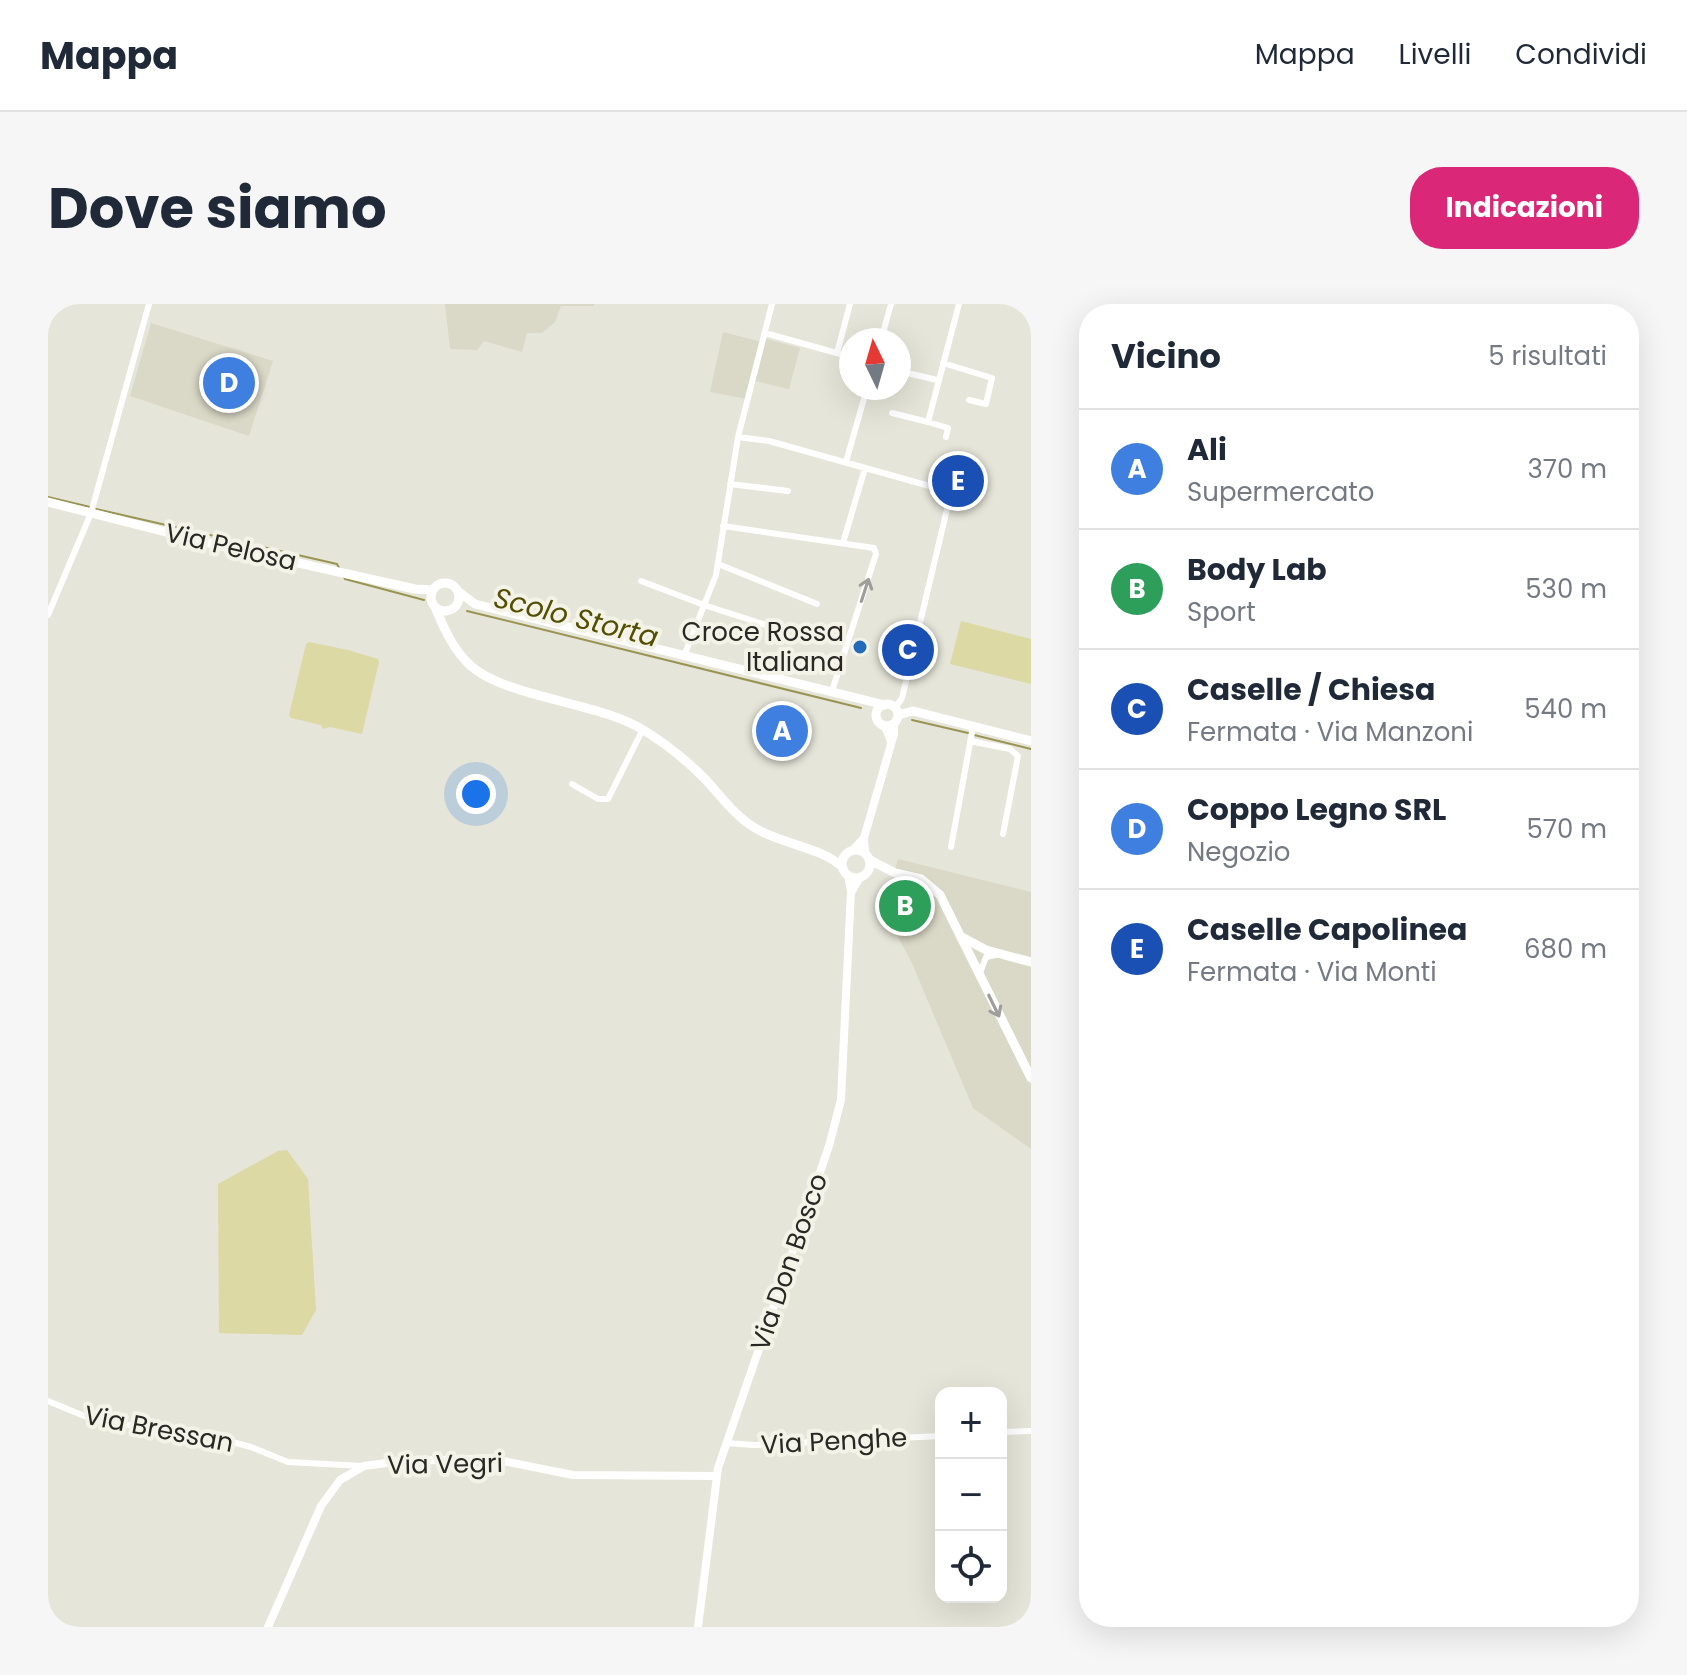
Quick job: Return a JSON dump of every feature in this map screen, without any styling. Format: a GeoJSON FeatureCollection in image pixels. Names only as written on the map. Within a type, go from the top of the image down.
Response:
{"type":"FeatureCollection","features":[{"type":"Feature","properties":{"kind":"main road","name":"Via Pelosa"},"geometry":{"type":"LineString","coordinates":[[48,502],[92,510],[213,544],[415,589],[433,599],[442,611],[475,604]]}},
{"type":"Feature","properties":{"kind":"main road","name":"Via Pelosa"},"geometry":{"type":"LineString","coordinates":[[433,599],[440,584],[449,584],[475,604],[868,700],[891,715]]}},
{"type":"Feature","properties":{"kind":"main road"},"geometry":{"type":"LineString","coordinates":[[448,634],[448,619],[459,592]]}},
{"type":"Feature","properties":{"kind":"main road"},"geometry":{"type":"LineString","coordinates":[[433,599],[448,634],[466,662],[482,675],[506,685],[604,712],[643,729],[682,757],[734,812],[775,840],[830,857],[845,871],[864,875],[889,871]]}},
{"type":"Feature","properties":{"kind":"main road"},"geometry":{"type":"LineString","coordinates":[[868,700],[877,713],[891,715],[913,711],[972,734],[1031,741]]}},
{"type":"Feature","properties":{"kind":"main road"},"geometry":{"type":"LineString","coordinates":[[830,857],[849,852],[868,856],[889,871],[921,879],[932,886],[940,895],[1031,1078]]}},
{"type":"Feature","properties":{"kind":"main road","name":"Via Don Bosco"},"geometry":{"type":"LineString","coordinates":[[845,871],[849,852]]}},
{"type":"Feature","properties":{"kind":"main road","name":"Via Don Bosco"},"geometry":{"type":"LineString","coordinates":[[864,875],[868,856]]}},
{"type":"Feature","properties":{"kind":"main road"},"geometry":{"type":"LineString","coordinates":[[960,936],[986,950],[1031,962]]}},
{"type":"Feature","properties":{"kind":"street"},"geometry":{"type":"LineString","coordinates":[[48,615],[92,510],[149,304]]}},
{"type":"Feature","properties":{"kind":"street"},"geometry":{"type":"LineString","coordinates":[[684,656],[718,564],[738,437],[772,304]]}},
{"type":"Feature","properties":{"kind":"street"},"geometry":{"type":"LineString","coordinates":[[765,333],[837,353],[850,304]]}},
{"type":"Feature","properties":{"kind":"street"},"geometry":{"type":"LineString","coordinates":[[884,328],[891,304]]}},
{"type":"Feature","properties":{"kind":"street"},"geometry":{"type":"LineString","coordinates":[[928,422],[959,304]]}},
{"type":"Feature","properties":{"kind":"street"},"geometry":{"type":"LineString","coordinates":[[943,363],[992,378],[986,404]]}},
{"type":"Feature","properties":{"kind":"street"},"geometry":{"type":"LineString","coordinates":[[911,374],[937,380]]}},
{"type":"Feature","properties":{"kind":"street"},"geometry":{"type":"LineString","coordinates":[[846,462],[864,400]]}},
{"type":"Feature","properties":{"kind":"street"},"geometry":{"type":"LineString","coordinates":[[969,400],[997,407]]}},
{"type":"Feature","properties":{"kind":"street"},"geometry":{"type":"LineString","coordinates":[[892,413],[948,428],[946,437]]}},
{"type":"Feature","properties":{"kind":"street"},"geometry":{"type":"LineString","coordinates":[[738,437],[769,441],[951,492],[958,491],[963,496],[962,503],[946,511]]}},
{"type":"Feature","properties":{"kind":"street"},"geometry":{"type":"LineString","coordinates":[[843,543],[865,468]]}},
{"type":"Feature","properties":{"kind":"street"},"geometry":{"type":"LineString","coordinates":[[730,484],[788,491]]}},
{"type":"Feature","properties":{"kind":"street"},"geometry":{"type":"LineString","coordinates":[[891,715],[902,698],[951,492]]}},
{"type":"Feature","properties":{"kind":"street"},"geometry":{"type":"LineString","coordinates":[[949,501],[956,506]]}},
{"type":"Feature","properties":{"kind":"street"},"geometry":{"type":"LineString","coordinates":[[723,526],[874,548],[876,554],[832,691]]}},
{"type":"Feature","properties":{"kind":"street"},"geometry":{"type":"LineString","coordinates":[[718,564],[817,604]]}},
{"type":"Feature","properties":{"kind":"street"},"geometry":{"type":"LineString","coordinates":[[641,581],[772,627]]}},
{"type":"Feature","properties":{"kind":"street"},"geometry":{"type":"LineString","coordinates":[[902,698],[913,711]]}},
{"type":"Feature","properties":{"kind":"street","name":"Via Don Bosco"},"geometry":{"type":"LineString","coordinates":[[868,856],[864,838],[892,741],[891,715]]}},
{"type":"Feature","properties":{"kind":"street"},"geometry":{"type":"LineString","coordinates":[[572,784],[598,799],[608,799],[643,729]]}},
{"type":"Feature","properties":{"kind":"street"},"geometry":{"type":"LineString","coordinates":[[951,847],[972,734],[1010,749],[1018,756],[1003,834]]}},
{"type":"Feature","properties":{"kind":"street","name":"Via Don Bosco"},"geometry":{"type":"LineString","coordinates":[[849,852],[864,838]]}},
{"type":"Feature","properties":{"kind":"street","name":"Via Don Bosco"},"geometry":{"type":"LineString","coordinates":[[698,1627],[716,1476],[837,1120],[841,1100],[851,891],[845,871]]}},
{"type":"Feature","properties":{"kind":"street","name":"Via Don Bosco"},"geometry":{"type":"LineString","coordinates":[[851,891],[864,875]]}},
{"type":"Feature","properties":{"kind":"street"},"geometry":{"type":"LineString","coordinates":[[979,976],[986,957],[1004,955]]}},
{"type":"Feature","properties":{"kind":"street","name":"Via Bressan"},"geometry":{"type":"LineString","coordinates":[[48,1401],[94,1420],[213,1437],[251,1447],[288,1462],[364,1466]]}},
{"type":"Feature","properties":{"kind":"street"},"geometry":{"type":"LineString","coordinates":[[1007,1432],[1031,1431]]}},
{"type":"Feature","properties":{"kind":"street","name":"Via Penghe"},"geometry":{"type":"LineString","coordinates":[[726,1443],[754,1445],[935,1436]]}},
{"type":"Feature","properties":{"kind":"street","name":"Via Vegri"},"geometry":{"type":"LineString","coordinates":[[268,1627],[321,1506],[340,1480],[364,1466],[401,1461],[479,1459],[573,1475],[716,1476]]}},
{"type":"Feature","properties":{"kind":"shaded area"},"geometry":{"type":"Polygon","coordinates":[[[445,304],[594,306],[561,306],[555,322],[542,333],[527,333],[522,352],[484,341],[477,350],[450,349],[445,304]]]}},
{"type":"Feature","properties":{"kind":"shaded area"},"geometry":{"type":"Polygon","coordinates":[[[151,323],[273,361],[249,436],[130,396],[151,323]]]}},
{"type":"Feature","properties":{"kind":"shaded area"},"geometry":{"type":"Polygon","coordinates":[[[723,332],[800,348],[789,389],[755,381],[747,399],[710,392],[723,332]]]}},
{"type":"Feature","properties":{"kind":"shaded area"},"geometry":{"type":"Polygon","coordinates":[[[961,621],[1031,639],[1031,684],[950,664],[961,621]]]}},
{"type":"Feature","properties":{"kind":"shaded area"},"geometry":{"type":"Polygon","coordinates":[[[309,642],[378,659],[362,734],[330,727],[323,729],[321,725],[289,715],[309,642]]]}},
{"type":"Feature","properties":{"kind":"shaded area"},"geometry":{"type":"Polygon","coordinates":[[[898,859],[1031,892],[1031,1149],[973,1108],[911,961],[883,910],[898,859]]]}},
{"type":"Feature","properties":{"kind":"shaded area"},"geometry":{"type":"Polygon","coordinates":[[[287,1150],[308,1179],[316,1310],[302,1335],[219,1333],[218,1184],[278,1151],[287,1150]]]}},
{"type":"Feature","properties":{"kind":"waterway","name":"Scolo Storta"},"geometry":{"type":"LineString","coordinates":[[48,497],[90,507]]}},
{"type":"Feature","properties":{"kind":"waterway","name":"Scolo Storta"},"geometry":{"type":"LineString","coordinates":[[96,509],[337,564],[340,570]]}},
{"type":"Feature","properties":{"kind":"waterway","name":"Scolo Storta"},"geometry":{"type":"LineString","coordinates":[[343,575],[345,579],[424,600]]}},
{"type":"Feature","properties":{"kind":"waterway","name":"Scolo Storta"},"geometry":{"type":"LineString","coordinates":[[467,611],[861,708]]}},
{"type":"Feature","properties":{"kind":"waterway","name":"Scolo Storta"},"geometry":{"type":"LineString","coordinates":[[912,720],[968,733]]}},
{"type":"Feature","properties":{"kind":"waterway","name":"Scolo Storta"},"geometry":{"type":"LineString","coordinates":[[974,735],[1031,749]]}},
{"type":"Feature","properties":{"kind":"place","name":"Coppo Legno SRL"},"geometry":{"type":"Point","coordinates":[229,383]}},
{"type":"Feature","properties":{"kind":"place","name":"Caselle Capolinea"},"geometry":{"type":"Point","coordinates":[958,481]}},
{"type":"Feature","properties":{"kind":"place","name":"Croce Rossa Italiana"},"geometry":{"type":"Point","coordinates":[860,647]}},
{"type":"Feature","properties":{"kind":"place","name":"Caselle / Chiesa"},"geometry":{"type":"Point","coordinates":[908,650]}},
{"type":"Feature","properties":{"kind":"place","name":"Ali"},"geometry":{"type":"Point","coordinates":[782,731]}},
{"type":"Feature","properties":{"kind":"place","name":"Body Lab"},"geometry":{"type":"Point","coordinates":[905,906]}}]}
